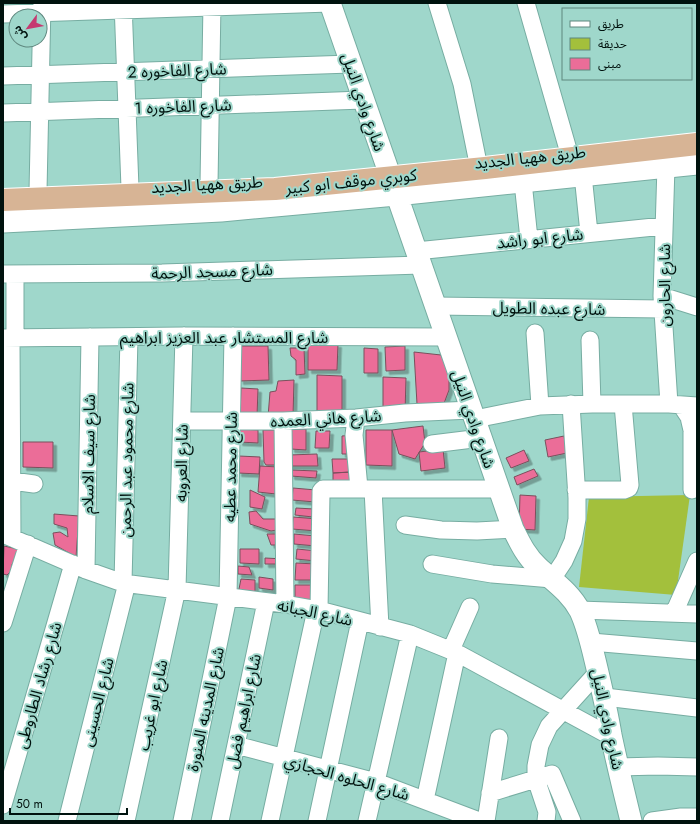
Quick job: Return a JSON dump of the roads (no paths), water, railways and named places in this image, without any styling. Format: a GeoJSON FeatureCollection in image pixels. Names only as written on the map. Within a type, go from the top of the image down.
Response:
{"type":"FeatureCollection","features":[{"type":"Feature","properties":{"kind":"main road","name":"كوبري موقف ابو كبير"},"geometry":{"type":"LineString","coordinates":[[3,200],[275,189],[485,168],[697,144]]}},
{"type":"Feature","properties":{"kind":"main road","name":"كوبري موقف ابو كبير"},"geometry":{"type":"LineString","coordinates":[[3,213],[275,201],[697,157]]}},
{"type":"Feature","properties":{"kind":"street"},"geometry":{"type":"LineString","coordinates":[[42,8],[330,3]]}},
{"type":"Feature","properties":{"kind":"street","name":"شارع وادي النيل"},"geometry":{"type":"LineString","coordinates":[[330,3],[513,529],[527,555],[538,567],[562,587],[579,610],[591,642],[605,697],[618,767],[631,821]]}},
{"type":"Feature","properties":{"kind":"street"},"geometry":{"type":"LineString","coordinates":[[437,3],[462,84],[478,163]]}},
{"type":"Feature","properties":{"kind":"street"},"geometry":{"type":"LineString","coordinates":[[526,3],[569,153]]}},
{"type":"Feature","properties":{"kind":"street"},"geometry":{"type":"LineString","coordinates":[[209,184],[212,5]]}},
{"type":"Feature","properties":{"kind":"street"},"geometry":{"type":"LineString","coordinates":[[123,7],[130,188]]}},
{"type":"Feature","properties":{"kind":"street"},"geometry":{"type":"LineString","coordinates":[[38,191],[41,48]]}},
{"type":"Feature","properties":{"kind":"street","name":"شارع الفاخوره 2"},"geometry":{"type":"LineString","coordinates":[[3,76],[351,64]]}},
{"type":"Feature","properties":{"kind":"street","name":"شارع الفاخوره 1"},"geometry":{"type":"LineString","coordinates":[[3,113],[363,100]]}},
{"type":"Feature","properties":{"kind":"street","name":"طريق ههيا الجديد"},"geometry":{"type":"LineString","coordinates":[[3,192],[130,188],[388,173],[569,153],[697,136]]}},
{"type":"Feature","properties":{"kind":"street","name":"طريق ههيا الجديد"},"geometry":{"type":"LineString","coordinates":[[3,222],[221,211],[396,195],[697,164]]}},
{"type":"Feature","properties":{"kind":"street","name":"شارع الحارون"},"geometry":{"type":"LineString","coordinates":[[666,166],[663,303],[682,405]]}},
{"type":"Feature","properties":{"kind":"street"},"geometry":{"type":"LineString","coordinates":[[583,175],[589,233]]}},
{"type":"Feature","properties":{"kind":"street"},"geometry":{"type":"LineString","coordinates":[[523,182],[529,239]]}},
{"type":"Feature","properties":{"kind":"street","name":"شارع ابو راشد"},"geometry":{"type":"LineString","coordinates":[[418,258],[529,239],[664,226]]}},
{"type":"Feature","properties":{"kind":"street","name":"شارع مسجد الرحمة"},"geometry":{"type":"LineString","coordinates":[[9,274],[162,273],[418,258]]}},
{"type":"Feature","properties":{"kind":"street"},"geometry":{"type":"LineString","coordinates":[[8,536],[12,481],[7,419],[10,338],[9,274]]}},
{"type":"Feature","properties":{"kind":"street","name":"شارع عبده الطويل"},"geometry":{"type":"LineString","coordinates":[[435,306],[663,303],[697,307]]}},
{"type":"Feature","properties":{"kind":"street"},"geometry":{"type":"LineString","coordinates":[[535,333],[540,406]]}},
{"type":"Feature","properties":{"kind":"street","name":"شارع المستشار عبد العزيز ابراهيم"},"geometry":{"type":"LineString","coordinates":[[10,338],[129,336],[446,337]]}},
{"type":"Feature","properties":{"kind":"street","name":"شارع محمود عبد الرحمن"},"geometry":{"type":"LineString","coordinates":[[125,583],[129,336]]}},
{"type":"Feature","properties":{"kind":"street","name":"شارع العروبه"},"geometry":{"type":"LineString","coordinates":[[177,589],[184,336]]}},
{"type":"Feature","properties":{"kind":"street","name":"شارع محمد عطيه"},"geometry":{"type":"LineString","coordinates":[[228,597],[233,336]]}},
{"type":"Feature","properties":{"kind":"street","name":"شارع سيف الاسلام"},"geometry":{"type":"LineString","coordinates":[[79,567],[90,337]]}},
{"type":"Feature","properties":{"kind":"street"},"geometry":{"type":"LineString","coordinates":[[590,340],[592,404]]}},
{"type":"Feature","properties":{"kind":"street"},"geometry":{"type":"LineString","coordinates":[[432,444],[476,422],[540,406],[571,404],[682,405],[689,417],[692,430],[692,490]]}},
{"type":"Feature","properties":{"kind":"street"},"geometry":{"type":"LineString","coordinates":[[432,564],[492,574],[552,579],[564,561],[573,541],[577,519],[571,404]]}},
{"type":"Feature","properties":{"kind":"street"},"geometry":{"type":"LineString","coordinates":[[576,490],[624,490],[629,488],[630,485],[623,404]]}},
{"type":"Feature","properties":{"kind":"street","name":"شارع هاني العمده"},"geometry":{"type":"LineString","coordinates":[[182,421],[283,421],[356,418],[405,413],[476,422]]}},
{"type":"Feature","properties":{"kind":"street"},"geometry":{"type":"LineString","coordinates":[[356,418],[354,435],[366,488],[380,626]]}},
{"type":"Feature","properties":{"kind":"street"},"geometry":{"type":"LineString","coordinates":[[283,421],[285,604]]}},
{"type":"Feature","properties":{"kind":"street"},"geometry":{"type":"LineString","coordinates":[[12,481],[34,484]]}},
{"type":"Feature","properties":{"kind":"street"},"geometry":{"type":"LineString","coordinates":[[270,821],[317,610],[321,491],[323,489],[366,488],[499,489]]}},
{"type":"Feature","properties":{"kind":"street"},"geometry":{"type":"LineString","coordinates":[[405,524],[441,530],[477,531],[513,529]]}},
{"type":"Feature","properties":{"kind":"street","name":"شارع الجبانه"},"geometry":{"type":"LineString","coordinates":[[8,536],[79,567],[125,583],[285,604],[317,610],[410,634],[454,652],[612,736]]}},
{"type":"Feature","properties":{"kind":"street"},"geometry":{"type":"LineString","coordinates":[[3,623],[28,544]]}},
{"type":"Feature","properties":{"kind":"street"},"geometry":{"type":"LineString","coordinates":[[674,613],[697,560]]}},
{"type":"Feature","properties":{"kind":"street","name":"شارع رشاد الطاروطى"},"geometry":{"type":"LineString","coordinates":[[3,805],[79,567]]}},
{"type":"Feature","properties":{"kind":"street","name":"شارع الحسينى"},"geometry":{"type":"LineString","coordinates":[[67,821],[125,583]]}},
{"type":"Feature","properties":{"kind":"street","name":"شارع ابو غريب"},"geometry":{"type":"LineString","coordinates":[[126,821],[177,589]]}},
{"type":"Feature","properties":{"kind":"street","name":"شارع المدينه المنورة"},"geometry":{"type":"LineString","coordinates":[[182,821],[228,597]]}},
{"type":"Feature","properties":{"kind":"street","name":"شارع ابراهيم فضل"},"geometry":{"type":"LineString","coordinates":[[220,821],[266,602]]}},
{"type":"Feature","properties":{"kind":"street"},"geometry":{"type":"LineString","coordinates":[[425,800],[454,652],[470,607]]}},
{"type":"Feature","properties":{"kind":"street"},"geometry":{"type":"LineString","coordinates":[[579,610],[697,614]]}},
{"type":"Feature","properties":{"kind":"street"},"geometry":{"type":"LineString","coordinates":[[317,821],[360,621]]}},
{"type":"Feature","properties":{"kind":"street"},"geometry":{"type":"LineString","coordinates":[[367,821],[410,634]]}},
{"type":"Feature","properties":{"kind":"street"},"geometry":{"type":"LineString","coordinates":[[591,642],[697,651]]}},
{"type":"Feature","properties":{"kind":"street"},"geometry":{"type":"LineString","coordinates":[[546,821],[547,812],[536,779],[536,766],[540,745],[549,726],[598,672]]}},
{"type":"Feature","properties":{"kind":"street"},"geometry":{"type":"LineString","coordinates":[[605,697],[697,708]]}},
{"type":"Feature","properties":{"kind":"street"},"geometry":{"type":"LineString","coordinates":[[486,821],[499,738]]}},
{"type":"Feature","properties":{"kind":"street","name":"شارع الحلوه الحجازي"},"geometry":{"type":"LineString","coordinates":[[236,745],[376,782],[425,800],[443,814],[479,821]]}},
{"type":"Feature","properties":{"kind":"street"},"geometry":{"type":"LineString","coordinates":[[618,767],[697,767]]}},
{"type":"Feature","properties":{"kind":"street"},"geometry":{"type":"LineString","coordinates":[[490,793],[552,774],[572,821]]}},
{"type":"Feature","properties":{"kind":"street"},"geometry":{"type":"LineString","coordinates":[[652,821],[697,817]]}}]}
